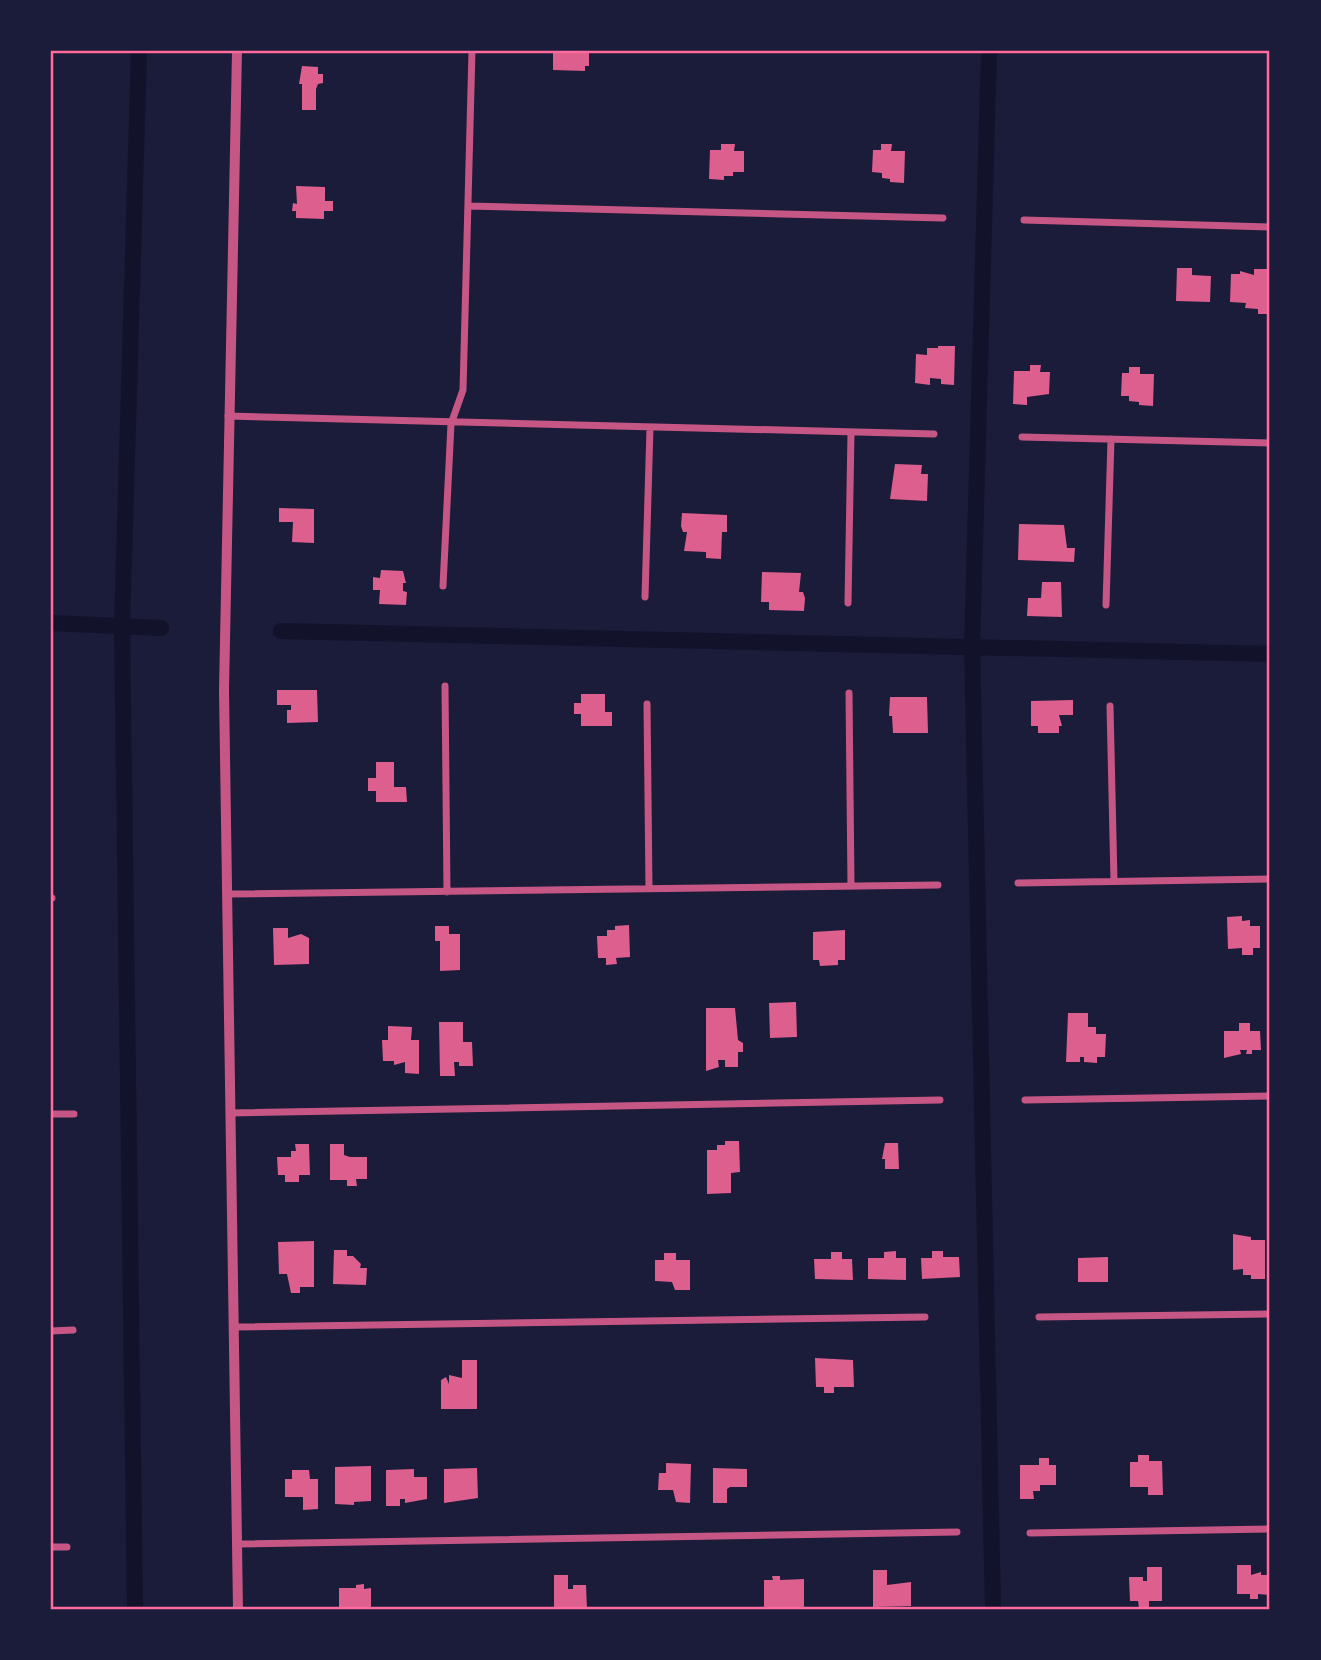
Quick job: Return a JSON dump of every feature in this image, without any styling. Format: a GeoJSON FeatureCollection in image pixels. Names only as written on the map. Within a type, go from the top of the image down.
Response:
{"type":"FeatureCollection","features":[{"type":"Feature","properties":{"kind":"street"},"geometry":{"type":"LineString","coordinates":[[237,51],[224,580],[238,1609]]}},
{"type":"Feature","properties":{"kind":"street"},"geometry":{"type":"LineString","coordinates":[[443,586],[451,424],[463,390],[472,51]]}},
{"type":"Feature","properties":{"kind":"street"},"geometry":{"type":"LineString","coordinates":[[468,206],[943,218]]}},
{"type":"Feature","properties":{"kind":"street"},"geometry":{"type":"LineString","coordinates":[[1024,220],[1270,227]]}},
{"type":"Feature","properties":{"kind":"street"},"geometry":{"type":"LineString","coordinates":[[228,416],[451,424],[934,434]]}},
{"type":"Feature","properties":{"kind":"street"},"geometry":{"type":"LineString","coordinates":[[645,597],[650,428]]}},
{"type":"Feature","properties":{"kind":"street"},"geometry":{"type":"LineString","coordinates":[[848,603],[851,433]]}},
{"type":"Feature","properties":{"kind":"street"},"geometry":{"type":"LineString","coordinates":[[1022,437],[1270,443]]}},
{"type":"Feature","properties":{"kind":"street"},"geometry":{"type":"LineString","coordinates":[[1106,605],[1111,439]]}},
{"type":"Feature","properties":{"kind":"street"},"geometry":{"type":"LineString","coordinates":[[445,686],[447,892]]}},
{"type":"Feature","properties":{"kind":"street"},"geometry":{"type":"LineString","coordinates":[[849,693],[851,886]]}},
{"type":"Feature","properties":{"kind":"street"},"geometry":{"type":"LineString","coordinates":[[647,704],[649,888]]}},
{"type":"Feature","properties":{"kind":"street"},"geometry":{"type":"LineString","coordinates":[[1110,706],[1114,881]]}},
{"type":"Feature","properties":{"kind":"street"},"geometry":{"type":"LineString","coordinates":[[1018,883],[1270,879]]}},
{"type":"Feature","properties":{"kind":"street"},"geometry":{"type":"LineString","coordinates":[[227,894],[938,885]]}},
{"type":"Feature","properties":{"kind":"street"},"geometry":{"type":"LineString","coordinates":[[1025,1100],[1270,1096]]}},
{"type":"Feature","properties":{"kind":"street"},"geometry":{"type":"LineString","coordinates":[[230,1113],[940,1100]]}},
{"type":"Feature","properties":{"kind":"street"},"geometry":{"type":"LineString","coordinates":[[51,1114],[74,1114]]}},
{"type":"Feature","properties":{"kind":"street"},"geometry":{"type":"LineString","coordinates":[[1039,1317],[1270,1314]]}},
{"type":"Feature","properties":{"kind":"street"},"geometry":{"type":"LineString","coordinates":[[233,1327],[925,1317]]}},
{"type":"Feature","properties":{"kind":"street"},"geometry":{"type":"LineString","coordinates":[[51,1331],[73,1330]]}},
{"type":"Feature","properties":{"kind":"street"},"geometry":{"type":"LineString","coordinates":[[1030,1533],[1270,1529]]}},
{"type":"Feature","properties":{"kind":"street"},"geometry":{"type":"LineString","coordinates":[[237,1544],[957,1532]]}},
{"type":"Feature","properties":{"kind":"street"},"geometry":{"type":"LineString","coordinates":[[51,1547],[67,1547]]}},
{"type":"Feature","properties":{"kind":"building"},"geometry":{"type":"Polygon","coordinates":[[[553,51],[589,51],[589,66],[585,66],[585,71],[553,70],[553,51]]]}},
{"type":"Feature","properties":{"kind":"building"},"geometry":{"type":"Polygon","coordinates":[[[302,66],[318,67],[318,74],[323,74],[323,83],[318,84],[316,89],[316,110],[302,110],[302,84],[299,84],[302,66]]]}},
{"type":"Feature","properties":{"kind":"building"},"geometry":{"type":"Polygon","coordinates":[[[721,144],[735,144],[734,151],[744,151],[744,172],[733,172],[733,176],[724,176],[724,180],[709,179],[710,150],[721,150],[721,144]]]}},
{"type":"Feature","properties":{"kind":"building"},"geometry":{"type":"Polygon","coordinates":[[[881,144],[892,144],[891,151],[905,151],[904,183],[890,182],[890,179],[882,178],[882,173],[872,172],[873,150],[881,150],[881,144]]]}},
{"type":"Feature","properties":{"kind":"building"},"geometry":{"type":"Polygon","coordinates":[[[296,186],[325,187],[325,201],[333,201],[333,211],[324,211],[324,219],[296,218],[296,211],[292,211],[293,203],[297,204],[296,186]]]}},
{"type":"Feature","properties":{"kind":"building"},"geometry":{"type":"Polygon","coordinates":[[[1177,268],[1192,268],[1192,275],[1211,276],[1210,302],[1176,301],[1177,268]]]}},
{"type":"Feature","properties":{"kind":"building"},"geometry":{"type":"Polygon","coordinates":[[[1254,269],[1268,269],[1267,314],[1258,314],[1258,309],[1245,308],[1246,303],[1230,302],[1231,274],[1240,274],[1240,271],[1254,275],[1254,269]]]}},
{"type":"Feature","properties":{"kind":"building"},"geometry":{"type":"Polygon","coordinates":[[[955,346],[954,385],[941,384],[941,379],[930,378],[930,385],[915,383],[916,354],[927,355],[927,348],[955,346]]]}},
{"type":"Feature","properties":{"kind":"building"},"geometry":{"type":"Polygon","coordinates":[[[1030,365],[1041,365],[1040,372],[1050,372],[1049,394],[1027,397],[1027,405],[1013,404],[1014,371],[1030,371],[1030,365]]]}},
{"type":"Feature","properties":{"kind":"building"},"geometry":{"type":"Polygon","coordinates":[[[1129,367],[1140,367],[1140,374],[1154,374],[1153,406],[1139,405],[1139,402],[1129,401],[1129,396],[1121,396],[1122,373],[1129,373],[1129,367]]]}},
{"type":"Feature","properties":{"kind":"building"},"geometry":{"type":"Polygon","coordinates":[[[895,464],[922,465],[921,474],[928,474],[927,501],[890,499],[895,464]]]}},
{"type":"Feature","properties":{"kind":"building"},"geometry":{"type":"Polygon","coordinates":[[[279,508],[314,509],[314,543],[292,542],[293,522],[279,522],[279,508]]]}},
{"type":"Feature","properties":{"kind":"building"},"geometry":{"type":"Polygon","coordinates":[[[682,513],[727,515],[727,532],[722,532],[721,559],[706,558],[706,552],[684,551],[687,532],[683,532],[681,526],[682,513]]]}},
{"type":"Feature","properties":{"kind":"building"},"geometry":{"type":"Polygon","coordinates":[[[1019,524],[1064,525],[1067,548],[1075,548],[1074,562],[1018,560],[1019,524]]]}},
{"type":"Feature","properties":{"kind":"building"},"geometry":{"type":"Polygon","coordinates":[[[381,570],[403,571],[406,583],[403,583],[403,591],[407,592],[406,605],[379,604],[380,590],[373,590],[373,577],[380,578],[381,570]]]}},
{"type":"Feature","properties":{"kind":"building"},"geometry":{"type":"Polygon","coordinates":[[[762,572],[801,573],[799,592],[803,592],[805,598],[804,611],[769,610],[769,602],[761,602],[762,572]]]}},
{"type":"Feature","properties":{"kind":"building"},"geometry":{"type":"Polygon","coordinates":[[[1042,582],[1061,582],[1062,617],[1027,616],[1028,598],[1041,598],[1042,582]]]}},
{"type":"Feature","properties":{"kind":"building"},"geometry":{"type":"Polygon","coordinates":[[[277,690],[317,690],[318,722],[287,723],[287,710],[291,710],[291,705],[277,705],[277,690]]]}},
{"type":"Feature","properties":{"kind":"building"},"geometry":{"type":"Polygon","coordinates":[[[581,694],[605,694],[605,712],[612,712],[612,726],[581,726],[581,714],[574,714],[574,703],[581,703],[581,694]]]}},
{"type":"Feature","properties":{"kind":"building"},"geometry":{"type":"Polygon","coordinates":[[[890,697],[927,697],[928,733],[893,733],[892,716],[889,716],[890,697]]]}},
{"type":"Feature","properties":{"kind":"building"},"geometry":{"type":"Polygon","coordinates":[[[1073,700],[1073,715],[1059,715],[1062,726],[1059,726],[1059,733],[1038,733],[1038,726],[1031,726],[1031,701],[1073,700]]]}},
{"type":"Feature","properties":{"kind":"building"},"geometry":{"type":"Polygon","coordinates":[[[376,762],[394,762],[394,787],[406,787],[407,802],[376,802],[376,791],[368,791],[368,778],[376,778],[376,762]]]}},
{"type":"Feature","properties":{"kind":"building"},"geometry":{"type":"Polygon","coordinates":[[[1242,916],[1242,921],[1250,920],[1250,926],[1260,926],[1260,948],[1253,948],[1253,955],[1242,955],[1242,948],[1228,949],[1227,917],[1242,916]]]}},
{"type":"Feature","properties":{"kind":"building"},"geometry":{"type":"Polygon","coordinates":[[[629,925],[630,957],[616,958],[617,964],[606,965],[606,958],[598,958],[597,936],[607,936],[607,930],[615,930],[615,926],[629,925]]]}},
{"type":"Feature","properties":{"kind":"building"},"geometry":{"type":"Polygon","coordinates":[[[435,926],[449,926],[449,934],[460,934],[460,970],[440,971],[440,941],[435,941],[435,926]]]}},
{"type":"Feature","properties":{"kind":"building"},"geometry":{"type":"Polygon","coordinates":[[[273,928],[288,928],[288,938],[301,934],[309,938],[309,964],[274,965],[273,928]]]}},
{"type":"Feature","properties":{"kind":"building"},"geometry":{"type":"Polygon","coordinates":[[[845,930],[845,960],[838,960],[838,965],[820,966],[819,960],[813,960],[813,932],[845,930]]]}},
{"type":"Feature","properties":{"kind":"building"},"geometry":{"type":"Polygon","coordinates":[[[796,1002],[797,1037],[770,1038],[769,1003],[796,1002]]]}},
{"type":"Feature","properties":{"kind":"building"},"geometry":{"type":"Polygon","coordinates":[[[706,1008],[735,1008],[738,1040],[743,1043],[743,1052],[738,1052],[738,1067],[725,1067],[725,1060],[718,1060],[719,1067],[706,1071],[706,1008]]]}},
{"type":"Feature","properties":{"kind":"building"},"geometry":{"type":"Polygon","coordinates":[[[1068,1013],[1088,1013],[1088,1027],[1096,1027],[1096,1034],[1106,1034],[1105,1057],[1097,1057],[1097,1063],[1084,1062],[1084,1057],[1080,1057],[1080,1062],[1066,1062],[1068,1013]]]}},
{"type":"Feature","properties":{"kind":"building"},"geometry":{"type":"Polygon","coordinates":[[[439,1022],[463,1022],[463,1042],[472,1042],[473,1066],[459,1066],[459,1062],[454,1062],[455,1076],[440,1076],[439,1022]]]}},
{"type":"Feature","properties":{"kind":"building"},"geometry":{"type":"Polygon","coordinates":[[[1239,1023],[1250,1023],[1250,1031],[1260,1031],[1261,1050],[1252,1050],[1252,1054],[1246,1054],[1247,1050],[1240,1050],[1241,1054],[1224,1058],[1224,1031],[1239,1031],[1239,1023]]]}},
{"type":"Feature","properties":{"kind":"building"},"geometry":{"type":"Polygon","coordinates":[[[388,1026],[412,1027],[411,1040],[419,1040],[419,1074],[405,1073],[405,1062],[394,1065],[394,1061],[383,1061],[382,1040],[388,1040],[388,1026]]]}},
{"type":"Feature","properties":{"kind":"building"},"geometry":{"type":"Polygon","coordinates":[[[725,1141],[739,1141],[740,1172],[731,1173],[731,1193],[707,1194],[707,1150],[717,1150],[717,1145],[725,1145],[725,1141]]]}},
{"type":"Feature","properties":{"kind":"building"},"geometry":{"type":"Polygon","coordinates":[[[885,1143],[898,1143],[899,1169],[885,1169],[885,1159],[882,1159],[885,1143]]]}},
{"type":"Feature","properties":{"kind":"building"},"geometry":{"type":"Polygon","coordinates":[[[295,1144],[309,1144],[310,1175],[299,1175],[299,1182],[285,1182],[285,1175],[278,1175],[277,1157],[291,1157],[291,1151],[296,1151],[295,1144]]]}},
{"type":"Feature","properties":{"kind":"building"},"geometry":{"type":"Polygon","coordinates":[[[330,1144],[344,1144],[344,1155],[367,1157],[367,1179],[356,1179],[357,1186],[347,1186],[347,1180],[330,1180],[330,1144]]]}},
{"type":"Feature","properties":{"kind":"building"},"geometry":{"type":"Polygon","coordinates":[[[1233,1234],[1251,1237],[1251,1240],[1265,1240],[1265,1279],[1251,1279],[1251,1275],[1243,1275],[1243,1269],[1233,1270],[1233,1234]]]}},
{"type":"Feature","properties":{"kind":"building"},"geometry":{"type":"Polygon","coordinates":[[[314,1241],[314,1287],[300,1287],[300,1293],[291,1293],[287,1274],[279,1274],[278,1242],[314,1241]]]}},
{"type":"Feature","properties":{"kind":"building"},"geometry":{"type":"Polygon","coordinates":[[[334,1250],[347,1250],[347,1256],[353,1256],[361,1264],[360,1268],[367,1268],[366,1285],[333,1284],[334,1250]]]}},
{"type":"Feature","properties":{"kind":"building"},"geometry":{"type":"Polygon","coordinates":[[[896,1251],[896,1258],[906,1258],[906,1280],[868,1279],[868,1258],[884,1258],[884,1252],[896,1251]]]}},
{"type":"Feature","properties":{"kind":"building"},"geometry":{"type":"Polygon","coordinates":[[[932,1251],[943,1251],[943,1257],[959,1257],[960,1277],[922,1279],[921,1258],[932,1258],[932,1251]]]}},
{"type":"Feature","properties":{"kind":"building"},"geometry":{"type":"Polygon","coordinates":[[[831,1252],[842,1252],[842,1259],[852,1259],[853,1280],[815,1279],[814,1259],[831,1259],[831,1252]]]}},
{"type":"Feature","properties":{"kind":"building"},"geometry":{"type":"Polygon","coordinates":[[[664,1253],[676,1253],[676,1260],[690,1260],[690,1290],[675,1290],[672,1282],[655,1281],[655,1260],[664,1260],[664,1253]]]}},
{"type":"Feature","properties":{"kind":"building"},"geometry":{"type":"Polygon","coordinates":[[[1108,1257],[1108,1282],[1078,1282],[1078,1258],[1108,1257]]]}},
{"type":"Feature","properties":{"kind":"building"},"geometry":{"type":"Polygon","coordinates":[[[815,1358],[853,1360],[854,1387],[834,1387],[834,1393],[824,1393],[824,1387],[816,1387],[815,1358]]]}},
{"type":"Feature","properties":{"kind":"building"},"geometry":{"type":"Polygon","coordinates":[[[462,1360],[477,1360],[477,1409],[441,1409],[441,1380],[446,1377],[449,1384],[449,1375],[462,1378],[462,1360]]]}},
{"type":"Feature","properties":{"kind":"building"},"geometry":{"type":"Polygon","coordinates":[[[1138,1455],[1149,1455],[1149,1461],[1162,1461],[1163,1495],[1148,1495],[1148,1487],[1130,1487],[1130,1462],[1138,1462],[1138,1455]]]}},
{"type":"Feature","properties":{"kind":"building"},"geometry":{"type":"Polygon","coordinates":[[[1039,1458],[1049,1458],[1049,1465],[1056,1465],[1056,1485],[1040,1485],[1040,1491],[1033,1491],[1034,1499],[1020,1499],[1020,1465],[1039,1465],[1039,1458]]]}},
{"type":"Feature","properties":{"kind":"building"},"geometry":{"type":"Polygon","coordinates":[[[666,1463],[691,1464],[690,1503],[676,1502],[673,1490],[658,1490],[659,1473],[666,1473],[666,1463]]]}},
{"type":"Feature","properties":{"kind":"building"},"geometry":{"type":"Polygon","coordinates":[[[371,1466],[371,1501],[354,1502],[354,1505],[335,1504],[335,1467],[371,1466]]]}},
{"type":"Feature","properties":{"kind":"building"},"geometry":{"type":"Polygon","coordinates":[[[477,1468],[478,1498],[444,1503],[444,1469],[477,1468]]]}},
{"type":"Feature","properties":{"kind":"building"},"geometry":{"type":"Polygon","coordinates":[[[713,1468],[747,1469],[747,1487],[730,1487],[727,1489],[727,1503],[713,1503],[713,1468]]]}},
{"type":"Feature","properties":{"kind":"building"},"geometry":{"type":"Polygon","coordinates":[[[414,1469],[414,1477],[427,1477],[427,1499],[405,1503],[405,1499],[400,1499],[400,1506],[386,1506],[386,1470],[414,1469]]]}},
{"type":"Feature","properties":{"kind":"building"},"geometry":{"type":"Polygon","coordinates":[[[292,1470],[309,1470],[310,1479],[318,1479],[318,1509],[303,1510],[303,1497],[285,1497],[285,1479],[292,1479],[292,1470]]]}},
{"type":"Feature","properties":{"kind":"building"},"geometry":{"type":"Polygon","coordinates":[[[1237,1565],[1251,1565],[1251,1575],[1261,1572],[1261,1575],[1270,1575],[1270,1595],[1258,1594],[1258,1599],[1250,1599],[1250,1594],[1237,1594],[1237,1565]]]}},
{"type":"Feature","properties":{"kind":"building"},"geometry":{"type":"Polygon","coordinates":[[[1147,1567],[1162,1567],[1162,1601],[1149,1601],[1149,1608],[1139,1608],[1138,1601],[1130,1601],[1129,1577],[1143,1577],[1143,1581],[1147,1581],[1147,1567]]]}},
{"type":"Feature","properties":{"kind":"building"},"geometry":{"type":"Polygon","coordinates":[[[873,1570],[887,1570],[887,1585],[911,1582],[911,1606],[873,1607],[873,1570]]]}},
{"type":"Feature","properties":{"kind":"building"},"geometry":{"type":"Polygon","coordinates":[[[554,1575],[568,1575],[568,1589],[573,1589],[573,1585],[586,1585],[587,1609],[554,1609],[554,1575]]]}},
{"type":"Feature","properties":{"kind":"building"},"geometry":{"type":"Polygon","coordinates":[[[772,1576],[780,1576],[780,1580],[804,1579],[804,1607],[764,1609],[764,1580],[773,1580],[772,1576]]]}},
{"type":"Feature","properties":{"kind":"building"},"geometry":{"type":"Polygon","coordinates":[[[364,1584],[364,1589],[371,1588],[371,1609],[339,1609],[339,1588],[356,1588],[356,1585],[364,1584]]]}},
{"type":"Feature","properties":{"kind":"waterway"},"geometry":{"type":"LineString","coordinates":[[135,1609],[122,626],[139,51]]}},
{"type":"Feature","properties":{"kind":"waterway"},"geometry":{"type":"LineString","coordinates":[[989,51],[972,646],[993,1609]]}},
{"type":"Feature","properties":{"kind":"waterway"},"geometry":{"type":"LineString","coordinates":[[51,623],[161,628]]}},
{"type":"Feature","properties":{"kind":"waterway"},"geometry":{"type":"LineString","coordinates":[[281,631],[1270,654]]}}]}
